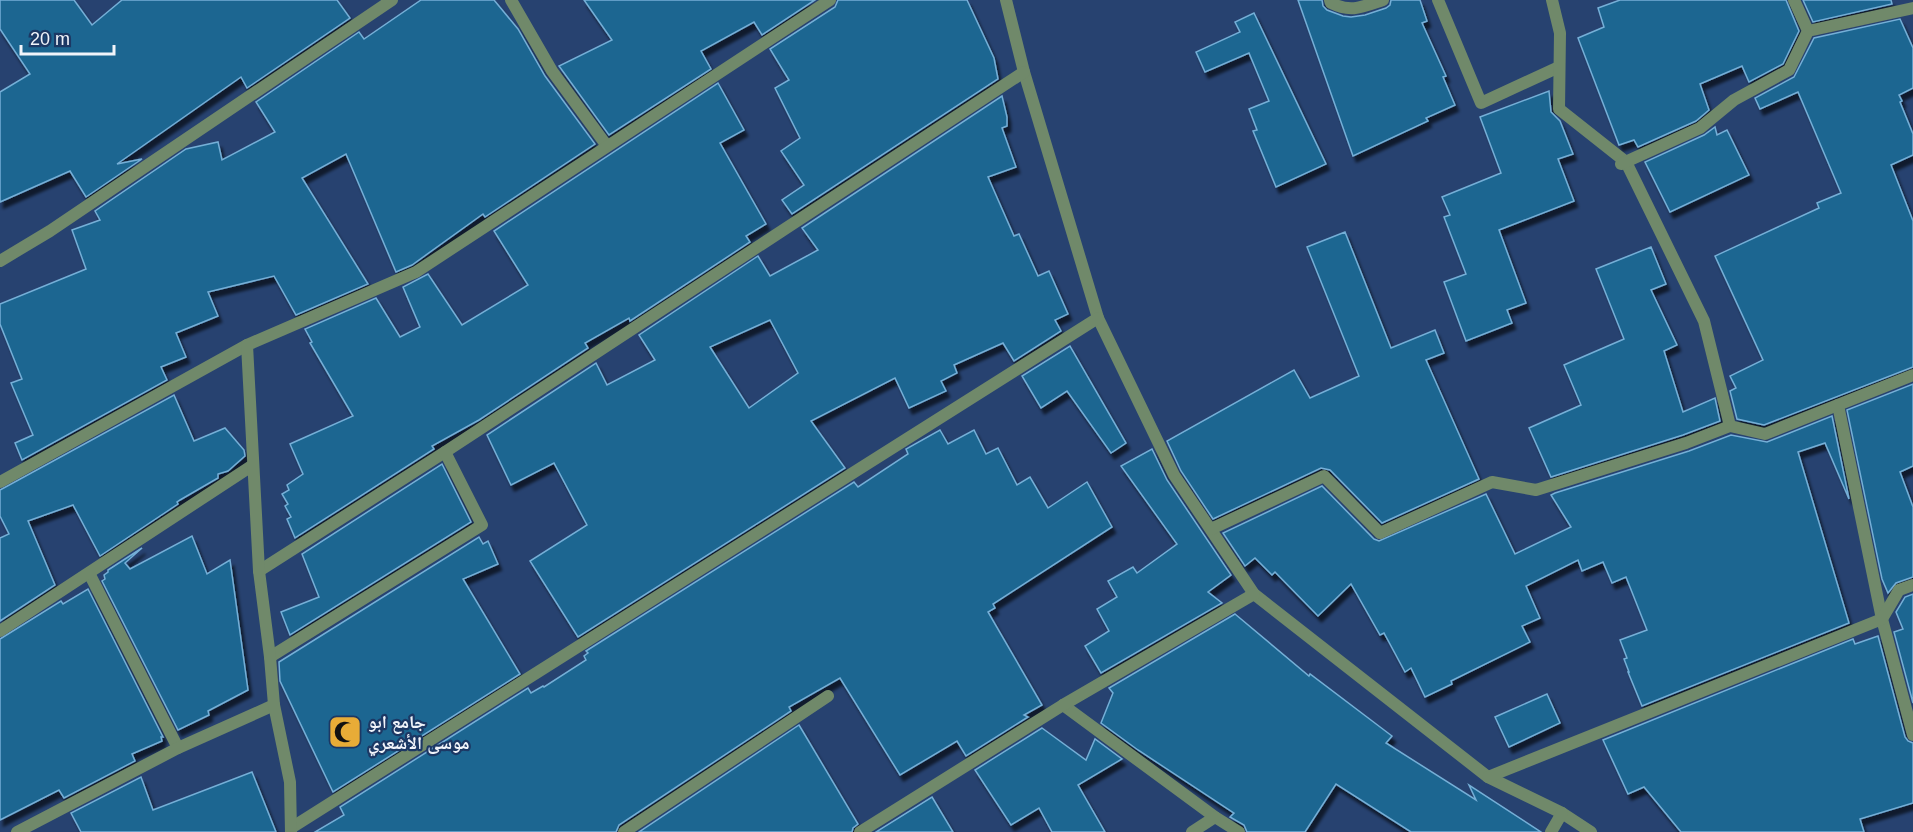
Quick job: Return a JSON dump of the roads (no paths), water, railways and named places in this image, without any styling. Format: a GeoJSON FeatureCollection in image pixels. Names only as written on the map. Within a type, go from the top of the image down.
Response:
{"type":"FeatureCollection","features":[{"type":"Feature","properties":{"kind":"street"},"geometry":{"type":"LineString","coordinates":[[0,261],[50,231],[392,0]]}},
{"type":"Feature","properties":{"kind":"street"},"geometry":{"type":"LineString","coordinates":[[512,0],[552,71],[607,146]]}},
{"type":"Feature","properties":{"kind":"street"},"geometry":{"type":"LineString","coordinates":[[0,482],[247,345],[416,272],[830,0]]}},
{"type":"Feature","properties":{"kind":"street"},"geometry":{"type":"LineString","coordinates":[[1006,0],[1024,72],[1098,318],[1174,475],[1254,594],[1488,777],[1562,813],[1591,832]]}},
{"type":"Feature","properties":{"kind":"street"},"geometry":{"type":"LineString","coordinates":[[1330,0],[1331,3],[1343,9],[1361,8],[1383,0]]}},
{"type":"Feature","properties":{"kind":"street"},"geometry":{"type":"LineString","coordinates":[[1438,0],[1481,103],[1559,67]]}},
{"type":"Feature","properties":{"kind":"street"},"geometry":{"type":"LineString","coordinates":[[1551,0],[1560,33],[1559,109],[1623,163],[1704,321],[1730,426]]}},
{"type":"Feature","properties":{"kind":"street"},"geometry":{"type":"LineString","coordinates":[[1794,0],[1808,31]]}},
{"type":"Feature","properties":{"kind":"street"},"geometry":{"type":"LineString","coordinates":[[1808,31],[1913,8]]}},
{"type":"Feature","properties":{"kind":"street"},"geometry":{"type":"LineString","coordinates":[[1623,163],[1700,128],[1734,100],[1788,70],[1808,31]]}},
{"type":"Feature","properties":{"kind":"street"},"geometry":{"type":"LineString","coordinates":[[259,571],[445,452],[1024,72]]}},
{"type":"Feature","properties":{"kind":"street"},"geometry":{"type":"LineString","coordinates":[[291,830],[1098,318]]}},
{"type":"Feature","properties":{"kind":"street"},"geometry":{"type":"LineString","coordinates":[[247,345],[259,571],[274,705],[290,782],[291,830]]}},
{"type":"Feature","properties":{"kind":"street"},"geometry":{"type":"LineString","coordinates":[[1211,529],[1324,476],[1380,534],[1492,482],[1536,490],[1686,443],[1730,426],[1765,434],[1913,375]]}},
{"type":"Feature","properties":{"kind":"street"},"geometry":{"type":"LineString","coordinates":[[1838,405],[1882,619],[1908,699],[1913,735]]}},
{"type":"Feature","properties":{"kind":"street"},"geometry":{"type":"LineString","coordinates":[[270,657],[482,525],[445,452]]}},
{"type":"Feature","properties":{"kind":"street"},"geometry":{"type":"LineString","coordinates":[[0,631],[254,465]]}},
{"type":"Feature","properties":{"kind":"street"},"geometry":{"type":"LineString","coordinates":[[89,573],[178,748]]}},
{"type":"Feature","properties":{"kind":"street"},"geometry":{"type":"LineString","coordinates":[[1488,777],[1882,619],[1899,590],[1913,585]]}},
{"type":"Feature","properties":{"kind":"street"},"geometry":{"type":"LineString","coordinates":[[860,832],[1063,705],[1254,594]]}},
{"type":"Feature","properties":{"kind":"street"},"geometry":{"type":"LineString","coordinates":[[624,832],[828,696]]}},
{"type":"Feature","properties":{"kind":"street"},"geometry":{"type":"LineString","coordinates":[[17,832],[178,748],[274,705]]}},
{"type":"Feature","properties":{"kind":"street"},"geometry":{"type":"LineString","coordinates":[[1063,705],[1215,817],[1239,832]]}},
{"type":"Feature","properties":{"kind":"street"},"geometry":{"type":"LineString","coordinates":[[1551,832],[1562,813]]}},
{"type":"Feature","properties":{"kind":"street"},"geometry":{"type":"LineString","coordinates":[[1192,832],[1215,817]]}},
{"type":"Feature","properties":{"kind":"place","name":"جامع ابو موسى الأشعري"},"geometry":{"type":"Point","coordinates":[345,732]}}]}
